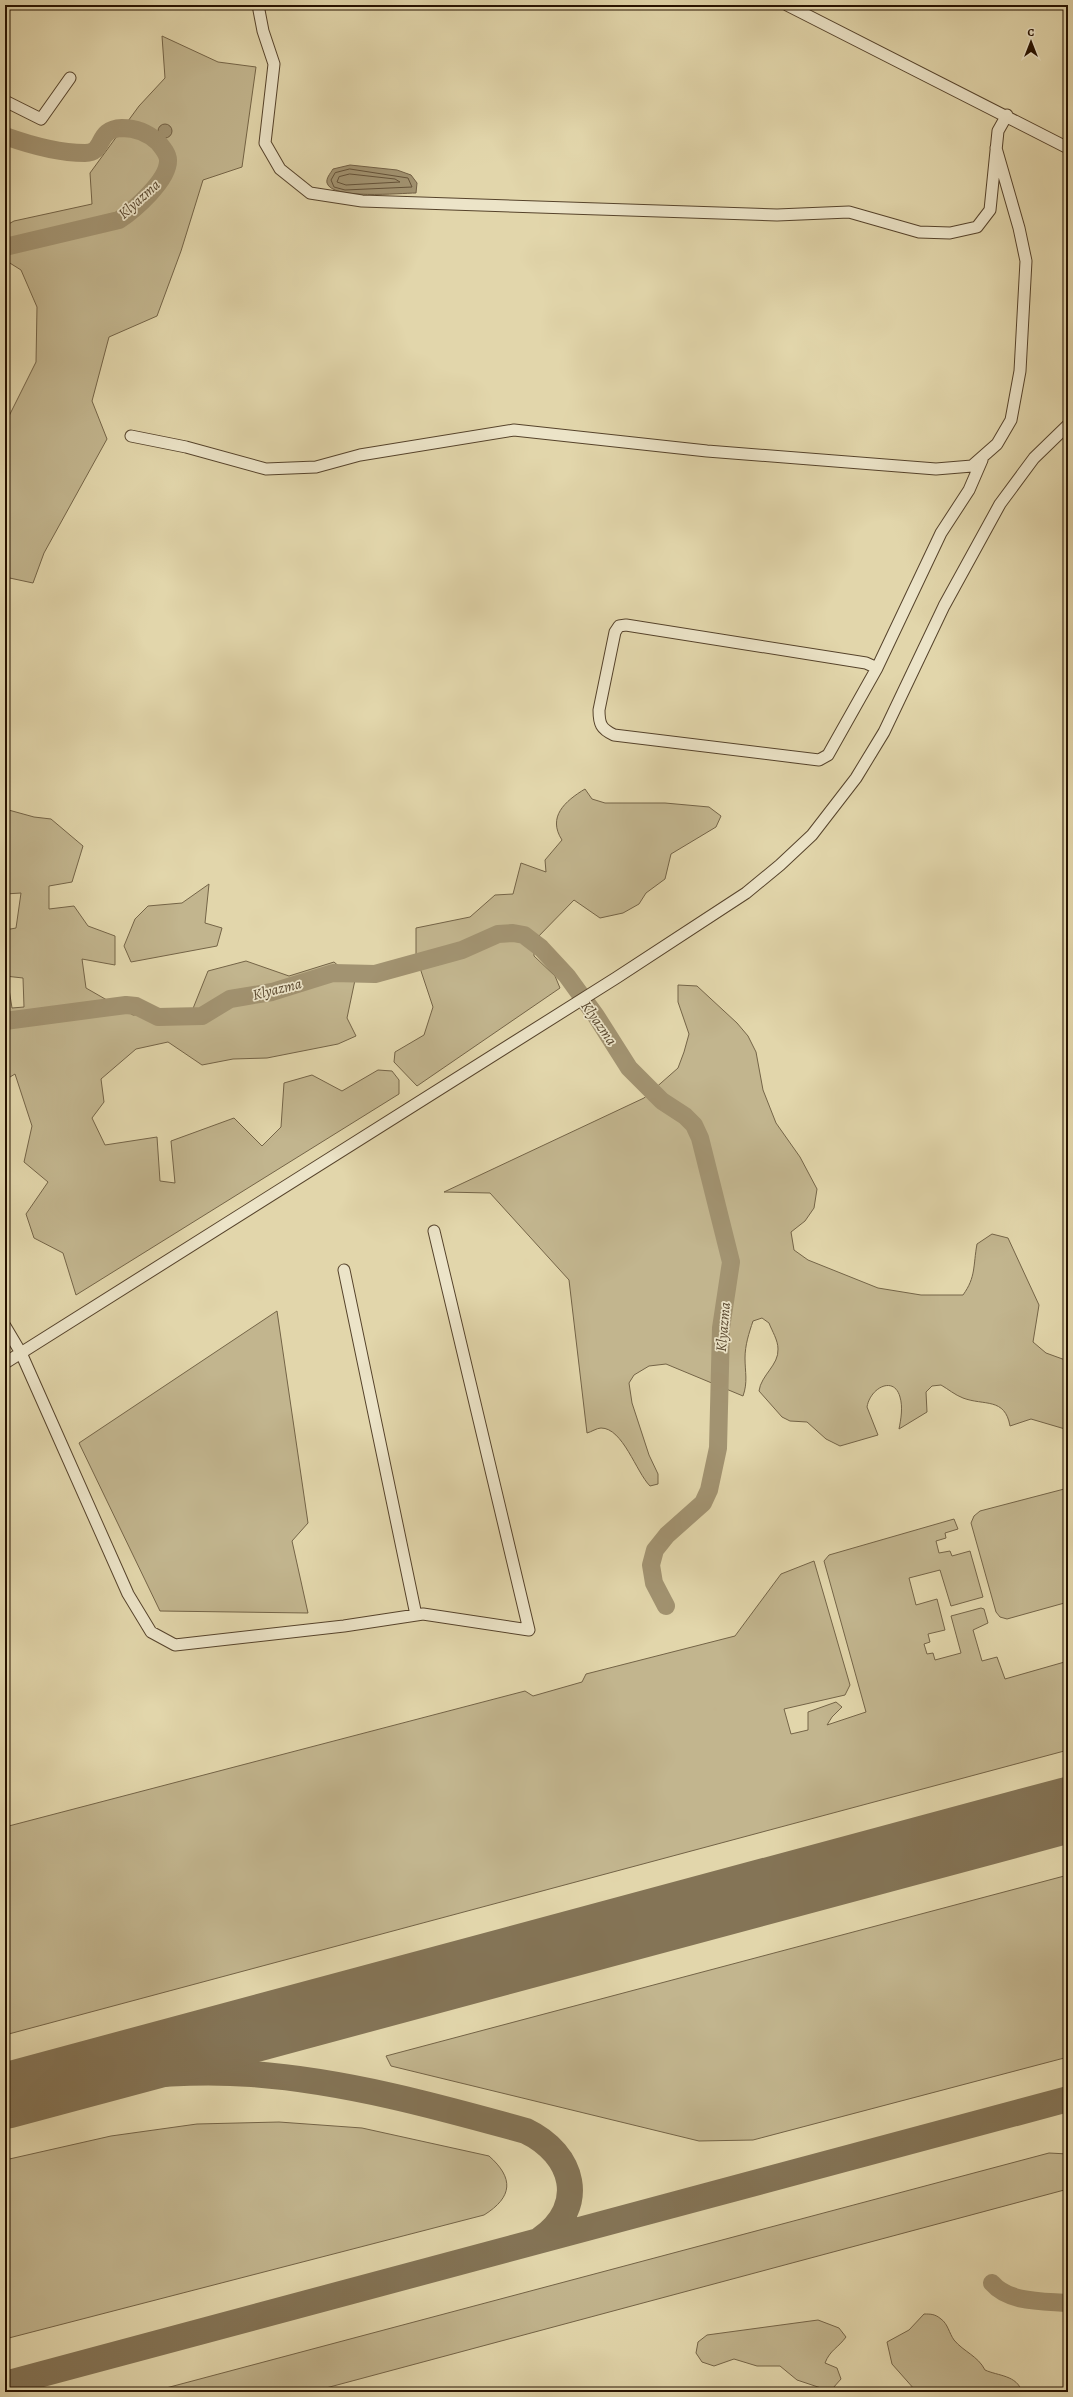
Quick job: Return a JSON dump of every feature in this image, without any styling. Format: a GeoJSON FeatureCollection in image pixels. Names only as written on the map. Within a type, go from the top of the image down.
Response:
{"type":"FeatureCollection","features":[{"type":"Feature","properties":{"kind":"street"},"geometry":{"type":"LineString","coordinates":[[258,5],[263,31],[274,64],[265,143],[280,169],[310,193],[370,201],[777,215],[849,212],[919,232],[950,233],[977,227],[990,210],[998,131],[1007,115]]}},
{"type":"Feature","properties":{"kind":"street"},"geometry":{"type":"LineString","coordinates":[[787,5],[1007,115],[1068,148]]}},
{"type":"Feature","properties":{"kind":"street"},"geometry":{"type":"LineString","coordinates":[[5,101],[41,119],[70,78]]}},
{"type":"Feature","properties":{"kind":"street"},"geometry":{"type":"LineString","coordinates":[[131,436],[186,447],[266,469],[316,467],[360,455],[514,430],[707,451],[936,469],[972,466],[997,444],[1011,420],[1020,371],[1026,261],[1020,228],[996,148]]}},
{"type":"Feature","properties":{"kind":"street"},"geometry":{"type":"LineString","coordinates":[[5,1363],[557,1016],[746,893],[780,866],[812,836],[856,778],[884,732],[944,606],[1000,504],[1034,458],[1068,425]]}},
{"type":"Feature","properties":{"kind":"street"},"geometry":{"type":"LineString","coordinates":[[877,668],[858,662],[626,625],[620,626],[615,632],[599,710],[599,722],[604,730],[614,735],[818,760],[828,755],[877,668],[941,533],[969,490],[982,457]]}},
{"type":"Feature","properties":{"kind":"street"},"geometry":{"type":"LineString","coordinates":[[5,1326],[21,1353],[128,1594],[151,1632],[175,1645],[423,1614],[529,1630],[434,1231]]}},
{"type":"Feature","properties":{"kind":"street"},"geometry":{"type":"LineString","coordinates":[[344,1270],[416,1615]]}},
{"type":"Feature","properties":{"kind":"shaded area"},"geometry":{"type":"Polygon","coordinates":[[[162,36],[218,62],[256,67],[242,167],[203,180],[181,251],[157,316],[109,337],[92,401],[107,439],[44,553],[33,583],[5,577],[5,424],[36,362],[37,307],[21,270],[5,260],[5,226],[14,221],[92,204],[90,173],[139,106],[165,78],[162,36]]]}},
{"type":"Feature","properties":{"kind":"shaded area"},"geometry":{"type":"Polygon","coordinates":[[[585,789],[592,799],[605,803],[665,803],[709,807],[721,816],[716,827],[671,854],[665,879],[646,893],[639,904],[623,913],[600,918],[574,900],[534,941],[534,956],[555,976],[560,988],[417,1086],[394,1062],[395,1052],[424,1035],[433,1007],[416,956],[416,928],[470,917],[495,895],[513,894],[521,863],[546,872],[545,860],[562,840],[556,824],[560,810],[565,804],[585,789]]]}},
{"type":"Feature","properties":{"kind":"shaded area"},"geometry":{"type":"Polygon","coordinates":[[[5,809],[34,817],[51,819],[83,846],[72,882],[49,886],[49,909],[74,906],[88,926],[115,936],[115,965],[82,959],[86,988],[133,1015],[192,1011],[208,971],[246,961],[289,976],[334,962],[355,980],[347,1018],[356,1036],[338,1044],[267,1058],[233,1059],[202,1065],[168,1042],[136,1049],[101,1079],[104,1102],[92,1118],[105,1145],[157,1137],[160,1181],[175,1183],[171,1141],[234,1118],[262,1146],[281,1127],[284,1083],[312,1075],[342,1091],[378,1070],[392,1071],[399,1080],[399,1094],[76,1295],[63,1253],[34,1238],[26,1214],[48,1182],[24,1162],[32,1126],[15,1074],[5,1080],[5,989],[9,989],[12,1008],[24,1007],[23,978],[5,976],[5,930],[16,928],[21,893],[5,894],[5,809]]]}},
{"type":"Feature","properties":{"kind":"shaded area"},"geometry":{"type":"Polygon","coordinates":[[[209,884],[205,923],[222,928],[217,946],[131,962],[124,946],[135,919],[148,906],[182,903],[209,884]]]}},
{"type":"Feature","properties":{"kind":"shaded area"},"geometry":{"type":"Polygon","coordinates":[[[678,985],[697,986],[737,1023],[748,1036],[756,1052],[763,1090],[776,1123],[800,1157],[817,1189],[814,1208],[805,1221],[791,1232],[794,1250],[808,1260],[878,1288],[921,1295],[963,1295],[972,1277],[977,1244],[992,1234],[1008,1238],[1039,1305],[1033,1342],[1046,1353],[1068,1361],[1068,1428],[1065,1429],[1031,1419],[1010,1426],[1004,1411],[998,1407],[992,1404],[963,1398],[941,1385],[932,1386],[926,1392],[927,1412],[899,1429],[902,1409],[900,1397],[897,1390],[888,1385],[877,1390],[873,1394],[867,1407],[878,1435],[840,1446],[826,1439],[807,1422],[790,1421],[782,1417],[759,1391],[760,1385],[778,1355],[776,1339],[769,1323],[762,1318],[753,1321],[748,1339],[745,1353],[746,1382],[743,1396],[666,1364],[649,1366],[634,1375],[629,1383],[632,1403],[649,1455],[658,1474],[658,1484],[650,1486],[616,1435],[609,1430],[601,1428],[587,1433],[569,1280],[490,1193],[444,1192],[644,1098],[678,1068],[689,1034],[678,1002],[678,985]]]}},
{"type":"Feature","properties":{"kind":"shaded area"},"geometry":{"type":"Polygon","coordinates":[[[277,1311],[308,1523],[292,1541],[308,1613],[160,1611],[79,1443],[277,1311]]]}},
{"type":"Feature","properties":{"kind":"shaded area"},"geometry":{"type":"Polygon","coordinates":[[[1068,1488],[1068,1602],[1007,1619],[1000,1617],[996,1612],[971,1523],[974,1516],[980,1511],[1068,1488]]]}},
{"type":"Feature","properties":{"kind":"shaded area"},"geometry":{"type":"Polygon","coordinates":[[[954,1519],[958,1529],[945,1533],[946,1538],[936,1541],[939,1553],[950,1551],[952,1556],[970,1551],[983,1597],[951,1606],[940,1570],[909,1578],[916,1605],[937,1599],[945,1630],[928,1634],[930,1642],[924,1644],[927,1654],[933,1653],[935,1660],[961,1653],[951,1616],[981,1608],[984,1609],[988,1623],[973,1630],[982,1661],[997,1657],[1005,1679],[1068,1661],[1068,1750],[5,2035],[5,1827],[525,1691],[533,1696],[582,1682],[586,1674],[735,1636],[781,1574],[814,1561],[850,1685],[845,1695],[784,1709],[791,1734],[808,1730],[808,1712],[836,1702],[842,1707],[832,1717],[827,1725],[866,1712],[824,1561],[829,1555],[954,1519]]]}},
{"type":"Feature","properties":{"kind":"shaded area"},"geometry":{"type":"Polygon","coordinates":[[[1068,1875],[1068,2057],[753,2140],[699,2141],[391,2066],[386,2056],[1068,1875]]]}},
{"type":"Feature","properties":{"kind":"shaded area"},"geometry":{"type":"Polygon","coordinates":[[[279,2122],[362,2128],[489,2156],[503,2172],[507,2187],[505,2194],[494,2208],[484,2215],[5,2339],[5,2160],[111,2136],[197,2124],[279,2122]]]}},
{"type":"Feature","properties":{"kind":"shaded area"},"geometry":{"type":"Polygon","coordinates":[[[1049,2153],[1068,2154],[1068,2189],[311,2392],[151,2392],[1049,2153]]]}},
{"type":"Feature","properties":{"kind":"shaded area"},"geometry":{"type":"Polygon","coordinates":[[[924,2314],[937,2316],[941,2319],[945,2323],[954,2340],[979,2361],[985,2370],[1012,2379],[1020,2386],[1022,2392],[919,2392],[915,2390],[892,2364],[887,2342],[909,2330],[924,2314]]]}},
{"type":"Feature","properties":{"kind":"shaded area"},"geometry":{"type":"Polygon","coordinates":[[[818,2320],[839,2328],[846,2337],[829,2355],[825,2363],[837,2368],[841,2379],[833,2388],[821,2388],[797,2380],[780,2366],[757,2366],[734,2359],[714,2366],[702,2362],[696,2353],[698,2342],[707,2335],[818,2320]]]}},
{"type":"Feature","properties":{"kind":"water"},"geometry":{"type":"Polygon","coordinates":[[[162,124],[168,124],[172,128],[172,134],[168,138],[162,138],[158,134],[158,128],[162,124]]]}},
{"type":"Feature","properties":{"kind":"water"},"geometry":{"type":"Polygon","coordinates":[[[350,165],[397,170],[411,175],[417,183],[416,193],[353,194],[341,192],[332,188],[327,183],[328,176],[333,169],[350,165]]]}},
{"type":"Feature","properties":{"kind":"waterway","name":"Klyazma"},"geometry":{"type":"LineString","coordinates":[[5,136],[44,148],[65,152],[85,153],[92,152],[96,149],[108,132],[114,129],[132,129],[146,134],[158,142],[168,158],[167,168],[150,194],[119,220],[5,247]]}},
{"type":"Feature","properties":{"kind":"waterway","name":"Klyazma"},"geometry":{"type":"LineString","coordinates":[[5,1021],[126,1005],[136,1006],[158,1017],[202,1016],[230,999],[272,992],[333,973],[375,974],[462,950],[498,934],[513,933],[524,935],[541,948],[567,976],[596,1016],[629,1068],[662,1101],[685,1116],[694,1125],[700,1138],[731,1262],[721,1328],[718,1448],[709,1490],[703,1503],[667,1535],[655,1550],[651,1565],[654,1583],[666,1606]]}},
{"type":"Feature","properties":{"kind":"waterway","name":"Klyazma"},"geometry":{"type":"LineString","coordinates":[[992,2283],[999,2290],[1017,2298],[1068,2303]]}},
{"type":"Feature","properties":{"kind":"taxiway"},"geometry":{"type":"LineString","coordinates":[[12,2094],[131,2076],[191,2073],[252,2074],[321,2082],[390,2096],[526,2131],[542,2141],[555,2153],[564,2167],[569,2181],[570,2196],[565,2211],[556,2226],[541,2239]]}},
{"type":"Feature","properties":{"kind":"taxiway"},"geometry":{"type":"LineString","coordinates":[[5,2384],[1068,2099]]}},
{"type":"Feature","properties":{"kind":"runway"},"geometry":{"type":"LineString","coordinates":[[5,2096],[1068,1810]]}}]}
